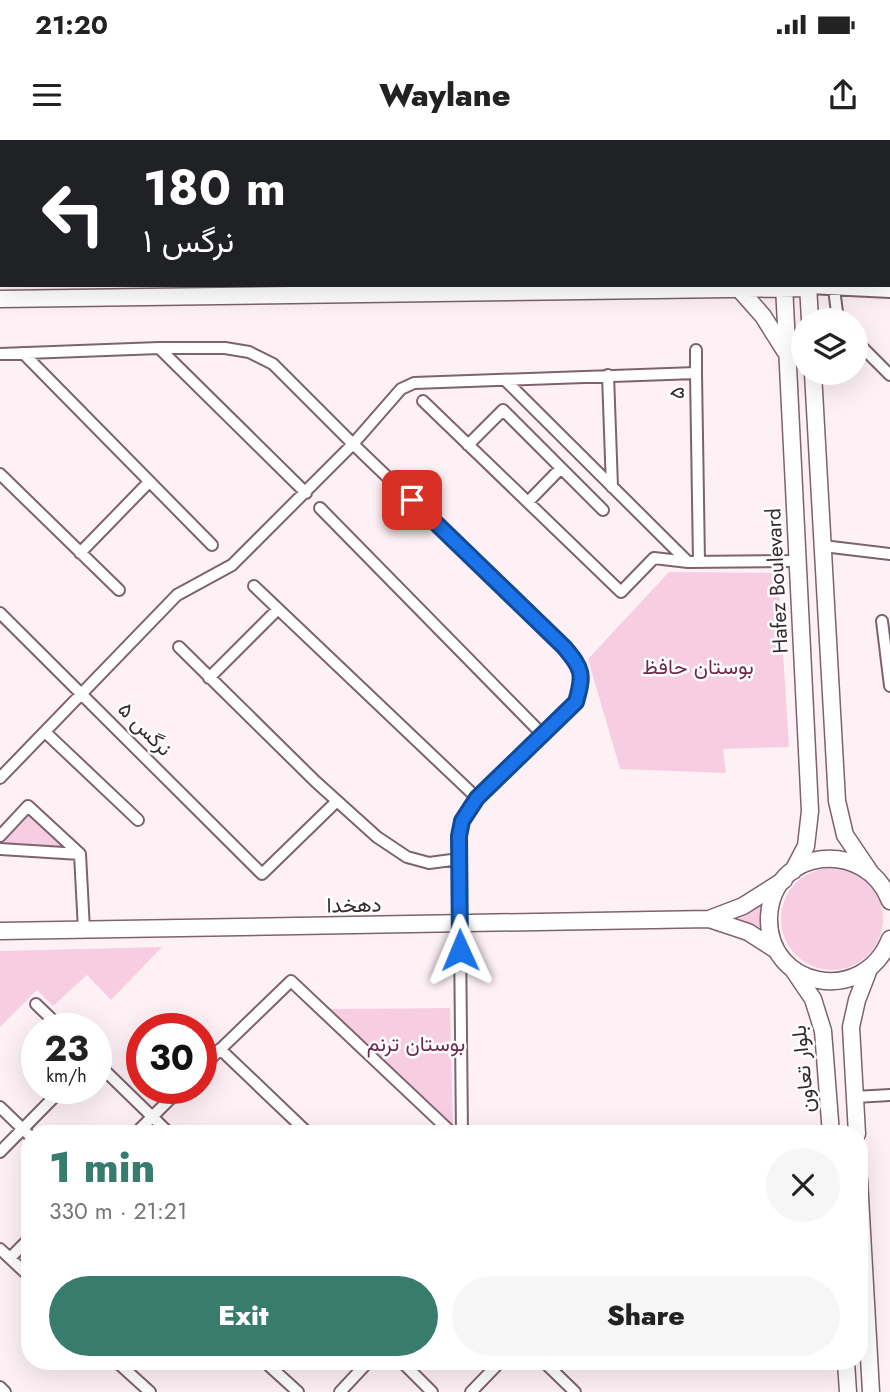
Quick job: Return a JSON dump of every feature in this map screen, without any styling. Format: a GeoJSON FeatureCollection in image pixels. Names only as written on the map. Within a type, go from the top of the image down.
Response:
{"type":"FeatureCollection","features":[{"type":"Feature","properties":{"kind":"main road","name":"Hafez Boulevard"},"geometry":{"type":"LineString","coordinates":[[778,952],[771,936],[769,919],[772,902],[806,846],[810,811],[784,287]]}},
{"type":"Feature","properties":{"kind":"main road"},"geometry":{"type":"LineString","coordinates":[[0,299],[411,289],[808,287],[809,308]]}},
{"type":"Feature","properties":{"kind":"main road"},"geometry":{"type":"LineString","coordinates":[[739,289],[768,323],[787,354]]}},
{"type":"Feature","properties":{"kind":"main road"},"geometry":{"type":"LineString","coordinates":[[814,385],[837,801],[845,835],[870,872],[886,889],[890,901]]}},
{"type":"Feature","properties":{"kind":"main road"},"geometry":{"type":"LineString","coordinates":[[709,919],[743,906],[807,863],[831,858],[848,860],[870,872]]}},
{"type":"Feature","properties":{"kind":"main road"},"geometry":{"type":"LineString","coordinates":[[709,919],[755,935],[778,952]]}},
{"type":"Feature","properties":{"kind":"main road","name":"دهخدا"},"geometry":{"type":"LineString","coordinates":[[0,931],[709,919]]}},
{"type":"Feature","properties":{"kind":"main road"},"geometry":{"type":"LineString","coordinates":[[857,1125],[851,1027],[857,1000],[890,939]]}},
{"type":"Feature","properties":{"kind":"main road","name":"بلوار تعاون"},"geometry":{"type":"LineString","coordinates":[[778,952],[805,986],[819,1014],[825,1047],[830,1125]]}},
{"type":"Feature","properties":{"kind":"main road"},"geometry":{"type":"LineString","coordinates":[[790,966],[808,977],[829,982],[850,979],[879,961]]}},
{"type":"Feature","properties":{"kind":"main road"},"geometry":{"type":"LineString","coordinates":[[868,1325],[872,1390]]}},
{"type":"Feature","properties":{"kind":"main road"},"geometry":{"type":"LineString","coordinates":[[847,1370],[848,1392]]}},
{"type":"Feature","properties":{"kind":"street"},"geometry":{"type":"LineString","coordinates":[[808,287],[890,292]]}},
{"type":"Feature","properties":{"kind":"street"},"geometry":{"type":"LineString","coordinates":[[834,289],[836,308]]}},
{"type":"Feature","properties":{"kind":"street"},"geometry":{"type":"LineString","coordinates":[[159,348],[306,493]]}},
{"type":"Feature","properties":{"kind":"street"},"geometry":{"type":"LineString","coordinates":[[0,354],[225,348],[249,352],[272,364],[580,665],[582,681],[576,702],[477,798],[462,821],[459,836],[462,1125]]}},
{"type":"Feature","properties":{"kind":"street"},"geometry":{"type":"LineString","coordinates":[[696,350],[696,373]]}},
{"type":"Feature","properties":{"kind":"street"},"geometry":{"type":"LineString","coordinates":[[23,352],[212,545]]}},
{"type":"Feature","properties":{"kind":"street"},"geometry":{"type":"LineString","coordinates":[[868,353],[890,375]]}},
{"type":"Feature","properties":{"kind":"street","name":"۵"},"geometry":{"type":"LineString","coordinates":[[83,695],[177,595],[232,565],[306,493],[401,389],[414,383],[696,373],[694,562]]}},
{"type":"Feature","properties":{"kind":"street"},"geometry":{"type":"LineString","coordinates":[[608,375],[612,487]]}},
{"type":"Feature","properties":{"kind":"street"},"geometry":{"type":"LineString","coordinates":[[506,381],[612,487],[694,562]]}},
{"type":"Feature","properties":{"kind":"street"},"geometry":{"type":"LineString","coordinates":[[423,401],[621,592],[654,558],[694,562],[797,561]]}},
{"type":"Feature","properties":{"kind":"street"},"geometry":{"type":"LineString","coordinates":[[468,445],[502,410],[603,510]]}},
{"type":"Feature","properties":{"kind":"street"},"geometry":{"type":"LineString","coordinates":[[528,502],[561,468]]}},
{"type":"Feature","properties":{"kind":"street"},"geometry":{"type":"LineString","coordinates":[[0,474],[119,590]]}},
{"type":"Feature","properties":{"kind":"street"},"geometry":{"type":"LineString","coordinates":[[80,553],[149,482]]}},
{"type":"Feature","properties":{"kind":"street"},"geometry":{"type":"LineString","coordinates":[[320,508],[542,734]]}},
{"type":"Feature","properties":{"kind":"street"},"geometry":{"type":"LineString","coordinates":[[823,545],[890,554]]}},
{"type":"Feature","properties":{"kind":"street"},"geometry":{"type":"LineString","coordinates":[[254,586],[477,798]]}},
{"type":"Feature","properties":{"kind":"street"},"geometry":{"type":"LineString","coordinates":[[209,678],[278,609]]}},
{"type":"Feature","properties":{"kind":"street","name":"نرگس ۵"},"geometry":{"type":"LineString","coordinates":[[0,613],[262,874],[337,801]]}},
{"type":"Feature","properties":{"kind":"street"},"geometry":{"type":"LineString","coordinates":[[882,621],[890,686]]}},
{"type":"Feature","properties":{"kind":"street"},"geometry":{"type":"LineString","coordinates":[[179,647],[377,837],[407,857],[429,863],[459,859]]}},
{"type":"Feature","properties":{"kind":"street"},"geometry":{"type":"LineString","coordinates":[[0,778],[83,695]]}},
{"type":"Feature","properties":{"kind":"street"},"geometry":{"type":"LineString","coordinates":[[46,732],[138,820]]}},
{"type":"Feature","properties":{"kind":"street"},"geometry":{"type":"LineString","coordinates":[[0,836],[28,806],[80,854],[84,930]]}},
{"type":"Feature","properties":{"kind":"street"},"geometry":{"type":"LineString","coordinates":[[0,849],[80,854]]}},
{"type":"Feature","properties":{"kind":"street"},"geometry":{"type":"LineString","coordinates":[[217,1052],[291,981],[443,1125]]}},
{"type":"Feature","properties":{"kind":"street"},"geometry":{"type":"LineString","coordinates":[[36,1004],[45,1013]]}},
{"type":"Feature","properties":{"kind":"street"},"geometry":{"type":"LineString","coordinates":[[220,1049],[300,1125]]}},
{"type":"Feature","properties":{"kind":"street"},"geometry":{"type":"LineString","coordinates":[[112,1078],[160,1125]]}},
{"type":"Feature","properties":{"kind":"street"},"geometry":{"type":"LineString","coordinates":[[855,1097],[890,1095]]}},
{"type":"Feature","properties":{"kind":"street"},"geometry":{"type":"LineString","coordinates":[[32,1125],[50,1104]]}},
{"type":"Feature","properties":{"kind":"street"},"geometry":{"type":"LineString","coordinates":[[144,1125],[165,1104]]}},
{"type":"Feature","properties":{"kind":"street"},"geometry":{"type":"LineString","coordinates":[[0,1107],[21,1127]]}},
{"type":"Feature","properties":{"kind":"street"},"geometry":{"type":"LineString","coordinates":[[0,1152],[21,1136]]}},
{"type":"Feature","properties":{"kind":"street"},"geometry":{"type":"LineString","coordinates":[[9,1258],[21,1247]]}},
{"type":"Feature","properties":{"kind":"street"},"geometry":{"type":"LineString","coordinates":[[0,1249],[21,1269]]}},
{"type":"Feature","properties":{"kind":"street"},"geometry":{"type":"LineString","coordinates":[[126,1370],[150,1392]]}},
{"type":"Feature","properties":{"kind":"street"},"geometry":{"type":"LineString","coordinates":[[274,1370],[298,1392]]}},
{"type":"Feature","properties":{"kind":"street"},"geometry":{"type":"LineString","coordinates":[[340,1392],[361,1370]]}},
{"type":"Feature","properties":{"kind":"street"},"geometry":{"type":"LineString","coordinates":[[410,1370],[432,1392]]}},
{"type":"Feature","properties":{"kind":"street"},"geometry":{"type":"LineString","coordinates":[[471,1392],[492,1370]]}},
{"type":"Feature","properties":{"kind":"street"},"geometry":{"type":"LineString","coordinates":[[552,1370],[575,1392]]}},
{"type":"Feature","properties":{"kind":"street"},"geometry":{"type":"LineString","coordinates":[[0,1387],[5,1392]]}},
{"type":"Feature","properties":{"kind":"green space","name":"بوستان حافظ"},"geometry":{"type":"Polygon","coordinates":[[[669,572],[778,573],[789,747],[723,749],[726,773],[620,769],[588,659],[669,572]]]}},
{"type":"Feature","properties":{"kind":"green space"},"geometry":{"type":"Polygon","coordinates":[[[28,811],[69,848],[0,844],[28,811]]]}},
{"type":"Feature","properties":{"kind":"green space"},"geometry":{"type":"Polygon","coordinates":[[[832,868],[852,871],[875,890],[880,899],[883,919],[880,939],[861,962],[852,967],[832,970],[812,967],[789,948],[784,939],[781,919],[784,899],[803,876],[812,871],[832,868]]]}},
{"type":"Feature","properties":{"kind":"green space"},"geometry":{"type":"Polygon","coordinates":[[[763,903],[762,930],[736,919],[763,903]]]}},
{"type":"Feature","properties":{"kind":"green space"},"geometry":{"type":"Polygon","coordinates":[[[162,947],[111,1000],[87,975],[53,1006],[37,990],[0,1027],[0,951],[162,947]]]}},
{"type":"Feature","properties":{"kind":"green space","name":"بوستان ترنم"},"geometry":{"type":"Polygon","coordinates":[[[450,1008],[453,1125],[450,1125],[331,1009],[450,1008]]]}},
{"type":"Feature","properties":{"kind":"route"},"geometry":{"type":"LineString","coordinates":[[412,500],[564,647],[580,665],[582,681],[576,702],[477,798],[462,821],[459,836],[460,950]]}}]}
